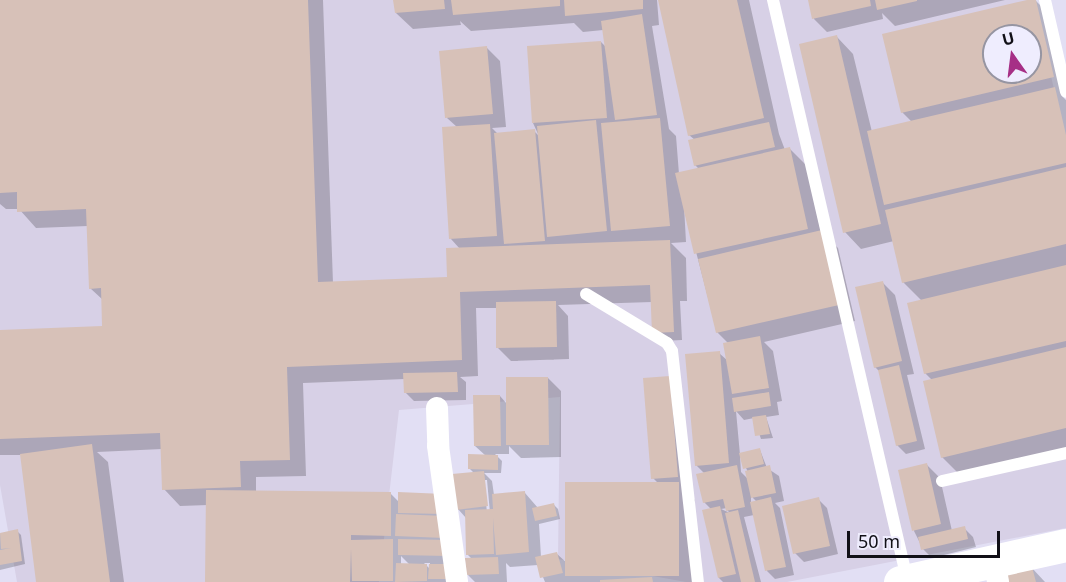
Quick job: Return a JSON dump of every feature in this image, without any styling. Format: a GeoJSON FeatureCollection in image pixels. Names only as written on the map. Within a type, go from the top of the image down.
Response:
{"type":"FeatureCollection","features":[{"type":"Feature","properties":{"kind":"street"},"geometry":{"type":"LineString","coordinates":[[437,408],[438,447],[457,582]]}},
{"type":"Feature","properties":{"kind":"street"},"geometry":{"type":"LineString","coordinates":[[904,581],[996,571],[1066,545]]}},
{"type":"Feature","properties":{"kind":"lane"},"geometry":{"type":"LineString","coordinates":[[773,0],[904,581]]}},
{"type":"Feature","properties":{"kind":"lane"},"geometry":{"type":"LineString","coordinates":[[1045,0],[1066,92]]}},
{"type":"Feature","properties":{"kind":"lane"},"geometry":{"type":"LineString","coordinates":[[586,294],[667,343],[672,351],[698,582]]}},
{"type":"Feature","properties":{"kind":"lane"},"geometry":{"type":"LineString","coordinates":[[942,481],[1066,453]]}},
{"type":"Feature","properties":{"kind":"shaded area"},"geometry":{"type":"Polygon","coordinates":[[[0,0],[1034,0],[1039,24],[982,24],[982,84],[1042,84],[1042,36],[1066,143],[1066,528],[787,582],[686,582],[558,559],[560,397],[399,410],[379,582],[17,582],[0,485],[0,0]]]}},
{"type":"Feature","properties":{"kind":"building"},"geometry":{"type":"Polygon","coordinates":[[[0,0],[308,0],[318,282],[447,277],[446,248],[670,240],[674,332],[652,333],[650,285],[460,292],[462,360],[287,367],[290,460],[240,461],[241,487],[162,490],[160,433],[0,439],[0,330],[102,326],[101,288],[89,289],[86,209],[17,212],[17,192],[0,193],[0,0]]]}},
{"type":"Feature","properties":{"kind":"building"},"geometry":{"type":"Polygon","coordinates":[[[393,0],[444,0],[445,9],[395,13],[393,0]]]}},
{"type":"Feature","properties":{"kind":"building"},"geometry":{"type":"Polygon","coordinates":[[[451,0],[560,0],[560,6],[453,15],[451,0]]]}},
{"type":"Feature","properties":{"kind":"building"},"geometry":{"type":"Polygon","coordinates":[[[564,0],[643,0],[643,9],[565,16],[564,0]]]}},
{"type":"Feature","properties":{"kind":"building"},"geometry":{"type":"Polygon","coordinates":[[[658,0],[737,0],[764,118],[688,136],[658,0]]]}},
{"type":"Feature","properties":{"kind":"building"},"geometry":{"type":"Polygon","coordinates":[[[808,0],[870,0],[871,6],[812,19],[808,0]]]}},
{"type":"Feature","properties":{"kind":"building"},"geometry":{"type":"Polygon","coordinates":[[[875,0],[917,0],[917,1],[877,10],[875,0]]]}},
{"type":"Feature","properties":{"kind":"building"},"geometry":{"type":"Polygon","coordinates":[[[1027,0],[1036,0],[1042,24],[982,24],[982,84],[1024,84],[901,113],[882,34],[1027,0]]]}},
{"type":"Feature","properties":{"kind":"building"},"geometry":{"type":"Polygon","coordinates":[[[642,14],[657,115],[615,120],[601,21],[642,14]]]}},
{"type":"Feature","properties":{"kind":"building"},"geometry":{"type":"Polygon","coordinates":[[[1042,26],[1054,77],[1042,80],[1042,26]]]}},
{"type":"Feature","properties":{"kind":"building"},"geometry":{"type":"Polygon","coordinates":[[[837,35],[881,224],[843,233],[799,44],[837,35]]]}},
{"type":"Feature","properties":{"kind":"building"},"geometry":{"type":"Polygon","coordinates":[[[601,41],[607,118],[532,123],[527,46],[601,41]]]}},
{"type":"Feature","properties":{"kind":"building"},"geometry":{"type":"Polygon","coordinates":[[[487,46],[493,114],[445,118],[439,51],[487,46]]]}},
{"type":"Feature","properties":{"kind":"building"},"geometry":{"type":"Polygon","coordinates":[[[1055,87],[1066,135],[1066,163],[884,205],[867,131],[1055,87]]]}},
{"type":"Feature","properties":{"kind":"building"},"geometry":{"type":"Polygon","coordinates":[[[660,118],[670,226],[611,231],[601,123],[660,118]]]}},
{"type":"Feature","properties":{"kind":"building"},"geometry":{"type":"Polygon","coordinates":[[[596,120],[607,231],[547,237],[537,126],[596,120]]]}},
{"type":"Feature","properties":{"kind":"building"},"geometry":{"type":"Polygon","coordinates":[[[769,122],[775,147],[694,166],[688,140],[769,122]]]}},
{"type":"Feature","properties":{"kind":"building"},"geometry":{"type":"Polygon","coordinates":[[[490,124],[497,236],[449,239],[442,127],[490,124]]]}},
{"type":"Feature","properties":{"kind":"building"},"geometry":{"type":"Polygon","coordinates":[[[535,129],[545,241],[504,244],[494,133],[535,129]]]}},
{"type":"Feature","properties":{"kind":"building"},"geometry":{"type":"Polygon","coordinates":[[[790,147],[808,229],[694,254],[675,173],[790,147]]]}},
{"type":"Feature","properties":{"kind":"building"},"geometry":{"type":"Polygon","coordinates":[[[1066,167],[1066,244],[902,283],[885,210],[1066,167]]]}},
{"type":"Feature","properties":{"kind":"building"},"geometry":{"type":"Polygon","coordinates":[[[822,230],[839,305],[716,333],[698,259],[822,230]]]}},
{"type":"Feature","properties":{"kind":"building"},"geometry":{"type":"Polygon","coordinates":[[[1066,265],[1066,341],[924,374],[907,303],[1066,265]]]}},
{"type":"Feature","properties":{"kind":"building"},"geometry":{"type":"Polygon","coordinates":[[[883,281],[902,361],[874,368],[855,287],[883,281]]]}},
{"type":"Feature","properties":{"kind":"building"},"geometry":{"type":"Polygon","coordinates":[[[556,301],[557,347],[496,348],[496,302],[556,301]]]}},
{"type":"Feature","properties":{"kind":"building"},"geometry":{"type":"Polygon","coordinates":[[[760,336],[769,388],[732,394],[723,343],[760,336]]]}},
{"type":"Feature","properties":{"kind":"building"},"geometry":{"type":"Polygon","coordinates":[[[1066,347],[1066,428],[941,458],[923,381],[1066,347]]]}},
{"type":"Feature","properties":{"kind":"building"},"geometry":{"type":"Polygon","coordinates":[[[720,351],[729,463],[695,466],[685,354],[720,351]]]}},
{"type":"Feature","properties":{"kind":"building"},"geometry":{"type":"Polygon","coordinates":[[[899,365],[917,441],[896,446],[878,370],[899,365]]]}},
{"type":"Feature","properties":{"kind":"building"},"geometry":{"type":"Polygon","coordinates":[[[457,372],[458,392],[404,393],[403,373],[457,372]]]}},
{"type":"Feature","properties":{"kind":"building"},"geometry":{"type":"Polygon","coordinates":[[[670,376],[678,477],[651,479],[643,378],[670,376]]]}},
{"type":"Feature","properties":{"kind":"building"},"geometry":{"type":"Polygon","coordinates":[[[506,377],[548,377],[549,445],[506,445],[506,377]]]}},
{"type":"Feature","properties":{"kind":"building"},"geometry":{"type":"Polygon","coordinates":[[[769,392],[771,406],[734,412],[732,398],[769,392]]]}},
{"type":"Feature","properties":{"kind":"building"},"geometry":{"type":"Polygon","coordinates":[[[473,395],[500,395],[501,446],[474,446],[473,395]]]}},
{"type":"Feature","properties":{"kind":"building"},"geometry":{"type":"Polygon","coordinates":[[[766,415],[770,434],[755,436],[752,417],[766,415]]]}},
{"type":"Feature","properties":{"kind":"building"},"geometry":{"type":"Polygon","coordinates":[[[92,444],[110,582],[36,582],[20,454],[92,444]]]}},
{"type":"Feature","properties":{"kind":"building"},"geometry":{"type":"Polygon","coordinates":[[[760,448],[764,464],[743,469],[739,453],[760,448]]]}},
{"type":"Feature","properties":{"kind":"building"},"geometry":{"type":"Polygon","coordinates":[[[468,454],[498,455],[498,470],[468,469],[468,454]]]}},
{"type":"Feature","properties":{"kind":"building"},"geometry":{"type":"Polygon","coordinates":[[[927,463],[941,524],[912,531],[898,470],[927,463]]]}},
{"type":"Feature","properties":{"kind":"building"},"geometry":{"type":"Polygon","coordinates":[[[737,465],[745,507],[726,511],[723,499],[703,503],[696,474],[737,465]]]}},
{"type":"Feature","properties":{"kind":"building"},"geometry":{"type":"Polygon","coordinates":[[[770,465],[776,493],[751,498],[745,471],[770,465]]]}},
{"type":"Feature","properties":{"kind":"building"},"geometry":{"type":"Polygon","coordinates":[[[484,471],[488,506],[456,510],[452,474],[484,471]]]}},
{"type":"Feature","properties":{"kind":"building"},"geometry":{"type":"Polygon","coordinates":[[[565,482],[679,482],[679,576],[565,576],[565,482]]]}},
{"type":"Feature","properties":{"kind":"building"},"geometry":{"type":"Polygon","coordinates":[[[206,490],[391,492],[391,536],[351,535],[351,540],[393,539],[393,581],[352,581],[351,549],[350,582],[205,582],[206,490]]]}},
{"type":"Feature","properties":{"kind":"building"},"geometry":{"type":"Polygon","coordinates":[[[525,491],[529,552],[496,555],[493,518],[494,554],[466,555],[465,510],[493,509],[492,494],[525,491]]]}},
{"type":"Feature","properties":{"kind":"building"},"geometry":{"type":"Polygon","coordinates":[[[398,492],[444,494],[443,514],[398,513],[398,492]]]}},
{"type":"Feature","properties":{"kind":"building"},"geometry":{"type":"Polygon","coordinates":[[[771,497],[786,567],[765,571],[750,502],[771,497]]]}},
{"type":"Feature","properties":{"kind":"building"},"geometry":{"type":"Polygon","coordinates":[[[819,497],[830,546],[793,554],[782,506],[819,497]]]}},
{"type":"Feature","properties":{"kind":"building"},"geometry":{"type":"Polygon","coordinates":[[[554,503],[557,516],[535,521],[532,508],[554,503]]]}},
{"type":"Feature","properties":{"kind":"building"},"geometry":{"type":"Polygon","coordinates":[[[720,506],[736,574],[718,578],[702,510],[720,506]]]}},
{"type":"Feature","properties":{"kind":"building"},"geometry":{"type":"Polygon","coordinates":[[[738,510],[755,582],[741,582],[725,513],[738,510]]]}},
{"type":"Feature","properties":{"kind":"building"},"geometry":{"type":"Polygon","coordinates":[[[396,514],[445,516],[444,538],[395,536],[396,514]]]}},
{"type":"Feature","properties":{"kind":"building"},"geometry":{"type":"Polygon","coordinates":[[[965,526],[968,539],[921,550],[918,537],[965,526]]]}},
{"type":"Feature","properties":{"kind":"building"},"geometry":{"type":"Polygon","coordinates":[[[18,529],[22,561],[0,565],[0,550],[11,548],[1,549],[0,533],[18,529]]]}},
{"type":"Feature","properties":{"kind":"building"},"geometry":{"type":"Polygon","coordinates":[[[398,539],[448,540],[448,556],[398,555],[398,539]]]}},
{"type":"Feature","properties":{"kind":"building"},"geometry":{"type":"Polygon","coordinates":[[[557,552],[563,573],[540,578],[535,557],[557,552]]]}},
{"type":"Feature","properties":{"kind":"building"},"geometry":{"type":"Polygon","coordinates":[[[498,557],[499,574],[466,575],[465,558],[498,557]]]}},
{"type":"Feature","properties":{"kind":"building"},"geometry":{"type":"Polygon","coordinates":[[[396,563],[427,564],[427,581],[395,582],[396,563]]]}},
{"type":"Feature","properties":{"kind":"building"},"geometry":{"type":"Polygon","coordinates":[[[429,564],[447,564],[447,579],[428,579],[429,564]]]}},
{"type":"Feature","properties":{"kind":"building"},"geometry":{"type":"Polygon","coordinates":[[[1032,567],[1036,582],[1000,582],[998,574],[1032,567]]]}},
{"type":"Feature","properties":{"kind":"building"},"geometry":{"type":"Polygon","coordinates":[[[652,577],[653,582],[600,582],[600,580],[652,577]]]}}]}
